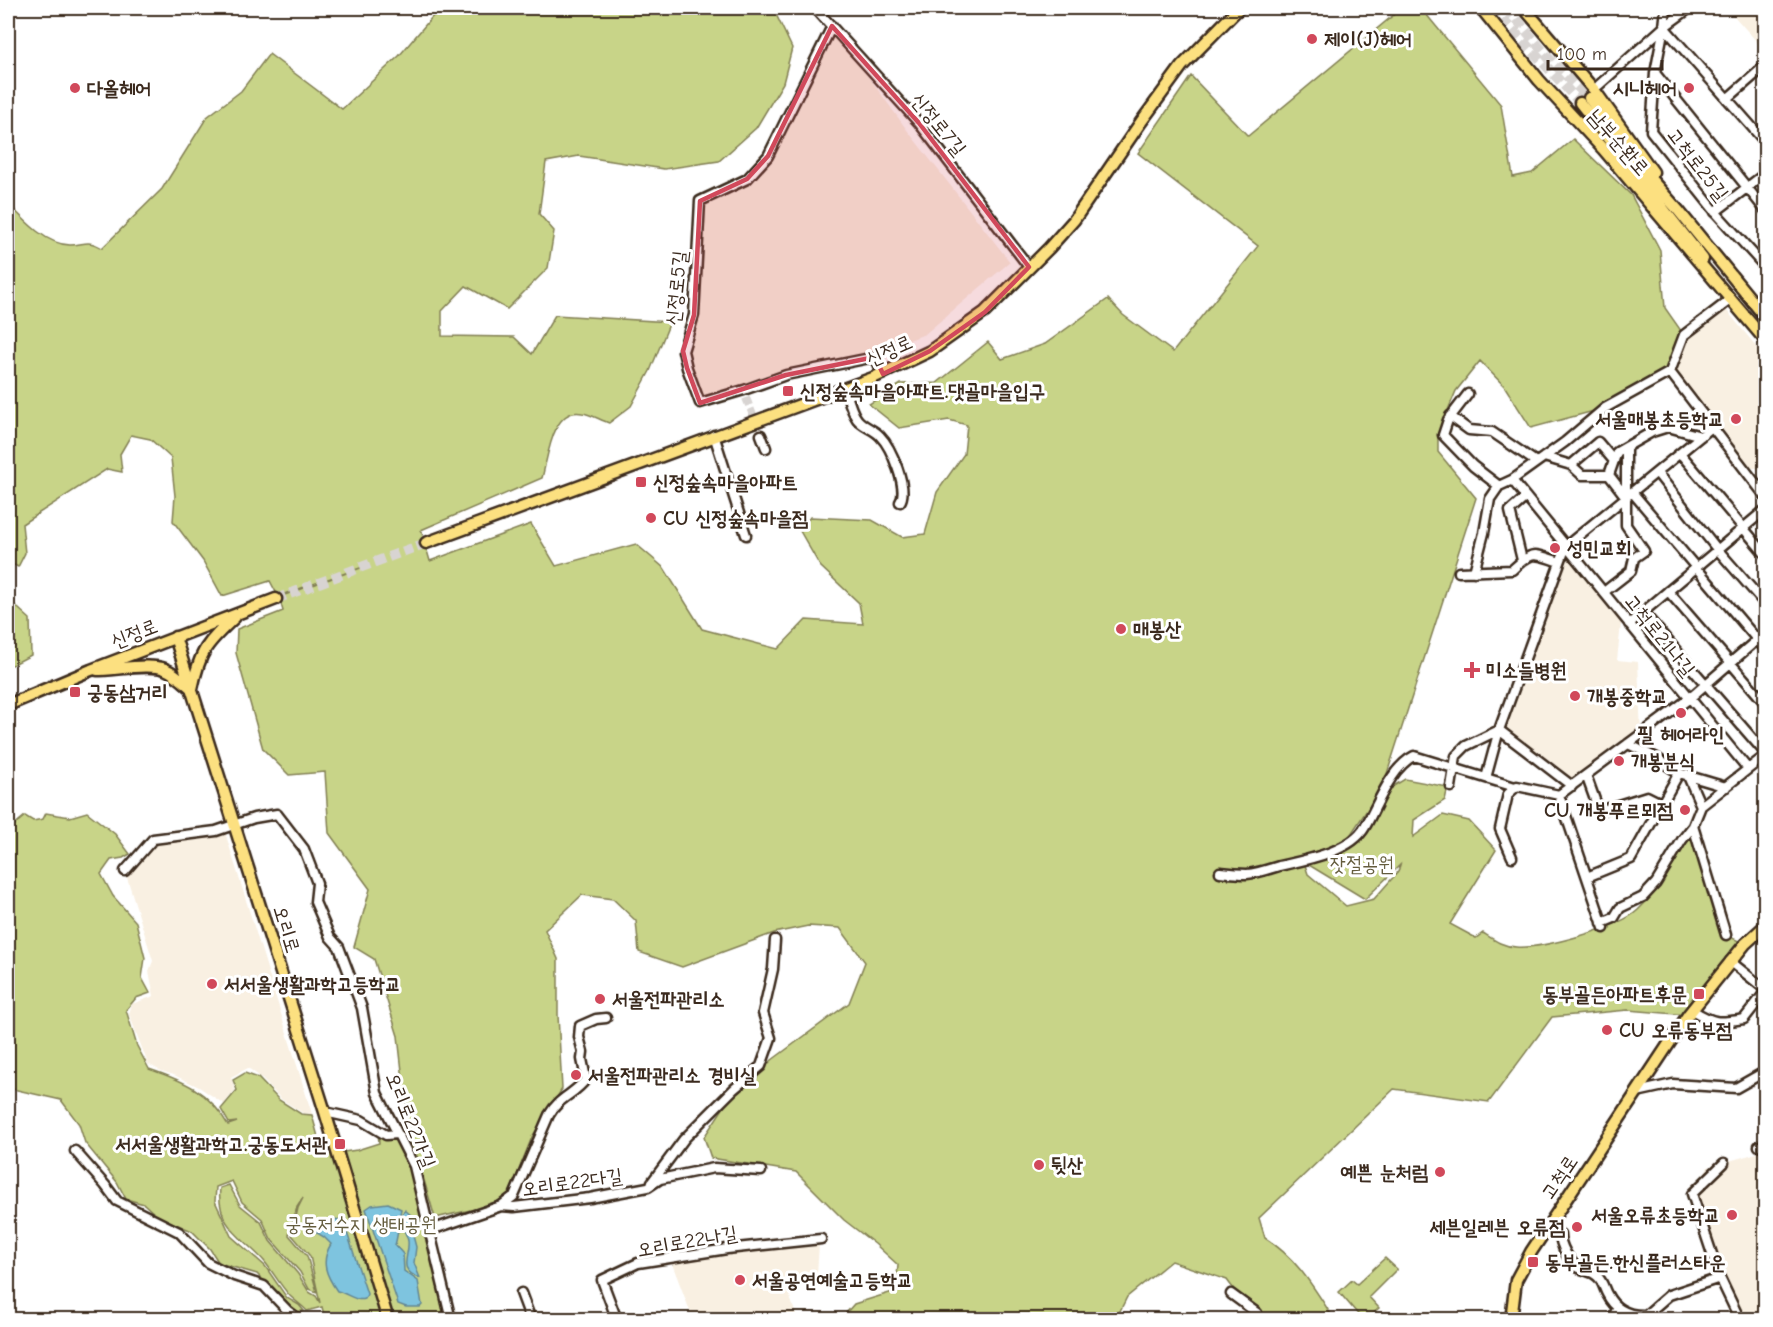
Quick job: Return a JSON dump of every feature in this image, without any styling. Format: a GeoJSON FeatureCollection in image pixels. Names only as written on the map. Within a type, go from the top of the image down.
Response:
{"type":"FeatureCollection","features":[{"type":"Feature","properties":{"kind":"main road","name":"신정로"},"geometry":{"type":"LineString","coordinates":[[426,543],[883,374],[930,351],[985,312],[1074,220],[1182,66],[1239,8]]}},
{"type":"Feature","properties":{"kind":"main road","name":"남부순환로"},"geometry":{"type":"LineString","coordinates":[[1481,8],[1539,80],[1603,149],[1766,342]]}},
{"type":"Feature","properties":{"kind":"main road","name":"남부순환로"},"geometry":{"type":"LineString","coordinates":[[1524,8],[1595,91],[1678,210]]}},
{"type":"Feature","properties":{"kind":"main road","name":"남부순환로"},"geometry":{"type":"LineString","coordinates":[[1731,299],[1585,101],[1766,318]]}},
{"type":"Feature","properties":{"kind":"main road","name":"신정로"},"geometry":{"type":"LineString","coordinates":[[8,705],[91,670],[276,599]]}},
{"type":"Feature","properties":{"kind":"main road"},"geometry":{"type":"LineString","coordinates":[[91,670],[117,670],[148,666],[164,668],[192,689],[203,652],[240,612]]}},
{"type":"Feature","properties":{"kind":"main road","name":"오리로"},"geometry":{"type":"LineString","coordinates":[[175,637],[236,825],[388,1320]]}},
{"type":"Feature","properties":{"kind":"main road","name":"고척로"},"geometry":{"type":"LineString","coordinates":[[1511,1320],[1516,1280],[1531,1252],[1692,1010],[1730,961],[1766,925]]}},
{"type":"Feature","properties":{"kind":"street","name":"신정로7길"},"geometry":{"type":"LineString","coordinates":[[815,8],[919,123],[1029,267]]}},
{"type":"Feature","properties":{"kind":"street","name":"고척로25길"},"geometry":{"type":"LineString","coordinates":[[1666,8],[1665,27],[1655,73],[1651,131],[1715,212],[1766,268]]}},
{"type":"Feature","properties":{"kind":"street"},"geometry":{"type":"LineString","coordinates":[[1599,85],[1690,8]]}},
{"type":"Feature","properties":{"kind":"street","name":"신정로5길"},"geometry":{"type":"LineString","coordinates":[[832,26],[768,156],[747,179],[700,201],[694,315],[683,351],[700,402],[745,394],[786,375],[875,357],[883,374]]}},
{"type":"Feature","properties":{"kind":"street"},"geometry":{"type":"LineString","coordinates":[[1665,27],[1766,143]]}},
{"type":"Feature","properties":{"kind":"street"},"geometry":{"type":"LineString","coordinates":[[1727,99],[1766,65]]}},
{"type":"Feature","properties":{"kind":"street"},"geometry":{"type":"LineString","coordinates":[[1655,73],[1766,211]]}},
{"type":"Feature","properties":{"kind":"street"},"geometry":{"type":"LineString","coordinates":[[1715,212],[1766,173]]}},
{"type":"Feature","properties":{"kind":"street"},"geometry":{"type":"LineString","coordinates":[[1474,572],[1490,499],[1498,486],[1512,480],[1565,442],[1605,408],[1670,372],[1684,335],[1731,299]]}},
{"type":"Feature","properties":{"kind":"street"},"geometry":{"type":"LineString","coordinates":[[1670,372],[1766,497]]}},
{"type":"Feature","properties":{"kind":"street"},"geometry":{"type":"LineString","coordinates":[[844,388],[857,418],[879,434],[885,442],[903,489],[900,502]]}},
{"type":"Feature","properties":{"kind":"street"},"geometry":{"type":"LineString","coordinates":[[1468,394],[1450,416],[1443,435],[1473,466],[1498,486]]}},
{"type":"Feature","properties":{"kind":"street"},"geometry":{"type":"LineString","coordinates":[[1450,416],[1469,430],[1492,432],[1540,459],[1571,465],[1582,475],[1609,475],[1695,568],[1766,650]]}},
{"type":"Feature","properties":{"kind":"street"},"geometry":{"type":"LineString","coordinates":[[1609,475],[1617,453],[1652,432],[1668,427],[1701,436]]}},
{"type":"Feature","properties":{"kind":"street"},"geometry":{"type":"LineString","coordinates":[[1486,778],[1499,730],[1566,546],[1712,427]]}},
{"type":"Feature","properties":{"kind":"street"},"geometry":{"type":"LineString","coordinates":[[714,435],[746,535]]}},
{"type":"Feature","properties":{"kind":"street"},"geometry":{"type":"LineString","coordinates":[[761,435],[766,448]]}},
{"type":"Feature","properties":{"kind":"street"},"geometry":{"type":"LineString","coordinates":[[1571,465],[1598,442],[1614,461]]}},
{"type":"Feature","properties":{"kind":"street"},"geometry":{"type":"LineString","coordinates":[[1626,447],[1629,495]]}},
{"type":"Feature","properties":{"kind":"street"},"geometry":{"type":"LineString","coordinates":[[1680,453],[1766,555]]}},
{"type":"Feature","properties":{"kind":"street"},"geometry":{"type":"LineString","coordinates":[[1657,473],[1717,549],[1766,605]]}},
{"type":"Feature","properties":{"kind":"street","name":"고척로21나길"},"geometry":{"type":"LineString","coordinates":[[1512,480],[1690,698]]}},
{"type":"Feature","properties":{"kind":"street","name":"고척로21나길"},"geometry":{"type":"LineString","coordinates":[[1604,592],[1631,571],[1634,558],[1644,551],[1626,525],[1629,495]]}},
{"type":"Feature","properties":{"kind":"street"},"geometry":{"type":"LineString","coordinates":[[1522,560],[1510,511],[1526,497]]}},
{"type":"Feature","properties":{"kind":"street"},"geometry":{"type":"LineString","coordinates":[[1629,624],[1766,509]]}},
{"type":"Feature","properties":{"kind":"street"},"geometry":{"type":"LineString","coordinates":[[1459,572],[1512,570],[1522,560],[1534,554],[1560,562]]}},
{"type":"Feature","properties":{"kind":"street"},"geometry":{"type":"LineString","coordinates":[[1668,591],[1766,704]]}},
{"type":"Feature","properties":{"kind":"street"},"geometry":{"type":"LineString","coordinates":[[1220,872],[1249,874],[1324,855],[1350,842],[1364,829],[1380,796],[1395,775],[1407,760],[1414,756],[1515,787],[1559,795],[1603,925],[1614,918],[1620,908],[1643,897],[1656,883],[1693,826],[1701,806],[1766,755],[1643,612]]}},
{"type":"Feature","properties":{"kind":"street","name":"고척로21나길"},"geometry":{"type":"LineString","coordinates":[[1559,795],[1706,686],[1766,633]]}},
{"type":"Feature","properties":{"kind":"street"},"geometry":{"type":"LineString","coordinates":[[1690,698],[1748,769]]}},
{"type":"Feature","properties":{"kind":"street"},"geometry":{"type":"LineString","coordinates":[[1450,787],[1456,756],[1466,746],[1499,730]]}},
{"type":"Feature","properties":{"kind":"street"},"geometry":{"type":"LineString","coordinates":[[1499,730],[1572,786]]}},
{"type":"Feature","properties":{"kind":"street"},"geometry":{"type":"LineString","coordinates":[[1628,744],[1683,774],[1726,787]]}},
{"type":"Feature","properties":{"kind":"street"},"geometry":{"type":"LineString","coordinates":[[1587,877],[1631,860],[1683,774]]}},
{"type":"Feature","properties":{"kind":"street"},"geometry":{"type":"LineString","coordinates":[[1683,774],[1701,806]]}},
{"type":"Feature","properties":{"kind":"street"},"geometry":{"type":"LineString","coordinates":[[1586,775],[1599,811],[1647,796],[1663,804]]}},
{"type":"Feature","properties":{"kind":"street"},"geometry":{"type":"LineString","coordinates":[[1512,856],[1500,829],[1508,794],[1515,787]]}},
{"type":"Feature","properties":{"kind":"street","name":"오리로22가길"},"geometry":{"type":"LineString","coordinates":[[236,825],[254,818],[277,814],[304,849],[317,883],[315,902],[330,937],[339,947],[362,1008],[377,1093],[414,1166],[451,1320]]}},
{"type":"Feature","properties":{"kind":"street"},"geometry":{"type":"LineString","coordinates":[[125,871],[153,839],[216,831],[236,825]]}},
{"type":"Feature","properties":{"kind":"street"},"geometry":{"type":"LineString","coordinates":[[1693,826],[1726,935]]}},
{"type":"Feature","properties":{"kind":"street","name":"오리로22다길"},"geometry":{"type":"LineString","coordinates":[[648,1187],[684,1139],[761,1066],[771,1038],[763,1014],[773,969],[775,940]]}},
{"type":"Feature","properties":{"kind":"street"},"geometry":{"type":"LineString","coordinates":[[1692,1010],[1712,1022],[1744,1019],[1766,991],[1730,961]]}},
{"type":"Feature","properties":{"kind":"street","name":"오리로22다길"},"geometry":{"type":"LineString","coordinates":[[431,1230],[501,1206],[514,1196],[556,1103],[580,1087],[586,1079],[582,1059],[584,1052],[579,1037],[580,1026],[596,1019],[606,1018]]}},
{"type":"Feature","properties":{"kind":"street"},"geometry":{"type":"LineString","coordinates":[[1637,1092],[1673,1084],[1736,1088],[1749,1078],[1766,1071]]}},
{"type":"Feature","properties":{"kind":"street"},"geometry":{"type":"LineString","coordinates":[[325,1112],[361,1120],[386,1135],[397,1134]]}},
{"type":"Feature","properties":{"kind":"street"},"geometry":{"type":"LineString","coordinates":[[75,1151],[117,1201],[179,1232],[208,1263],[234,1276],[264,1286],[300,1320]]}},
{"type":"Feature","properties":{"kind":"street"},"geometry":{"type":"LineString","coordinates":[[1724,1163],[1692,1194],[1720,1278],[1740,1320]]}},
{"type":"Feature","properties":{"kind":"street","name":"오리로22다길"},"geometry":{"type":"LineString","coordinates":[[501,1206],[514,1207],[590,1198],[648,1187],[660,1179],[714,1168],[761,1171]]}},
{"type":"Feature","properties":{"kind":"street"},"geometry":{"type":"LineString","coordinates":[[1548,1227],[1560,1234],[1560,1241],[1576,1266],[1598,1277],[1610,1300],[1618,1308],[1629,1313],[1646,1315],[1669,1295],[1720,1278]]}},
{"type":"Feature","properties":{"kind":"street","name":"오리로22나길"},"geometry":{"type":"LineString","coordinates":[[617,1320],[602,1280],[638,1263],[727,1249],[821,1239]]}},
{"type":"Feature","properties":{"kind":"street"},"geometry":{"type":"LineString","coordinates":[[521,1293],[531,1320]]}},
{"type":"Feature","properties":{"kind":"street"},"geometry":{"type":"LineString","coordinates":[[1231,1294],[1257,1313],[1252,1320]]}},
{"type":"Feature","properties":{"kind":"street"},"geometry":{"type":"LineString","coordinates":[[1611,1320],[1618,1308]]}},
{"type":"Feature","properties":{"kind":"highlighted area"},"geometry":{"type":"Polygon","coordinates":[[[832,26],[919,123],[1029,267],[985,312],[930,351],[883,374],[875,357],[786,375],[700,403],[687,368],[683,351],[694,315],[700,201],[747,179],[768,156],[832,26]]]}},
{"type":"Feature","properties":{"kind":"shaded area"},"geometry":{"type":"Polygon","coordinates":[[[1727,8],[1765,8],[1765,51],[1727,8]]]}},
{"type":"Feature","properties":{"kind":"shaded area"},"geometry":{"type":"Polygon","coordinates":[[[832,26],[907,130],[1010,262],[925,334],[854,361],[700,403],[683,351],[694,315],[700,201],[747,179],[768,156],[832,26]]]}},
{"type":"Feature","properties":{"kind":"shaded area","name":"서울매봉초등학교"},"geometry":{"type":"Polygon","coordinates":[[[1723,306],[1765,357],[1765,469],[1743,467],[1670,372],[1684,335],[1723,306]]]}},
{"type":"Feature","properties":{"kind":"shaded area","name":"개봉중학교"},"geometry":{"type":"Polygon","coordinates":[[[1566,546],[1622,615],[1617,660],[1638,662],[1641,735],[1572,786],[1499,730],[1566,546]]]}},
{"type":"Feature","properties":{"kind":"shaded area","name":"서서울생활과학고등학교"},"geometry":{"type":"Polygon","coordinates":[[[224,829],[312,1114],[303,1113],[281,1099],[248,1068],[231,1077],[235,1090],[224,1104],[199,1087],[148,1064],[129,1014],[132,1004],[154,996],[149,971],[153,961],[125,871],[153,839],[224,829]]]}},
{"type":"Feature","properties":{"kind":"shaded area","name":"서울오류초등학교"},"geometry":{"type":"Polygon","coordinates":[[[1765,1146],[1765,1319],[1738,1319],[1692,1195],[1708,1167],[1757,1153],[1758,1148],[1765,1146]]]}},
{"type":"Feature","properties":{"kind":"shaded area","name":"서울공연예술고등학교"},"geometry":{"type":"Polygon","coordinates":[[[819,1244],[817,1275],[786,1285],[796,1315],[783,1319],[724,1319],[721,1311],[703,1319],[693,1319],[671,1261],[819,1244]]]}},
{"type":"Feature","properties":{"kind":"green space","name":"잣절공원"},"geometry":{"type":"Polygon","coordinates":[[[460,8],[773,8],[792,48],[783,83],[756,128],[719,161],[664,169],[579,156],[546,162],[539,214],[554,231],[548,268],[507,309],[466,286],[442,311],[442,336],[514,337],[532,354],[555,315],[670,322],[650,371],[631,406],[609,423],[582,413],[572,413],[564,418],[553,436],[542,478],[421,530],[430,561],[531,524],[556,566],[636,544],[664,568],[702,629],[778,649],[806,620],[863,624],[859,603],[820,566],[800,531],[810,517],[872,520],[902,537],[925,534],[937,492],[964,454],[967,425],[949,420],[899,428],[869,404],[901,384],[937,383],[988,342],[1002,359],[1045,344],[1108,299],[1123,315],[1173,352],[1258,246],[1138,153],[1191,76],[1248,136],[1402,8],[1421,8],[1501,105],[1513,177],[1532,173],[1573,139],[1631,195],[1660,250],[1665,308],[1684,335],[1670,372],[1605,408],[1531,428],[1505,387],[1480,361],[1456,391],[1438,434],[1438,452],[1476,498],[1383,786],[1349,837],[1314,855],[1341,845],[1372,823],[1382,793],[1405,779],[1448,787],[1445,800],[1414,820],[1413,837],[1443,815],[1469,821],[1496,850],[1450,924],[1476,938],[1483,933],[1506,945],[1528,947],[1561,941],[1598,930],[1615,924],[1638,910],[1662,881],[1693,826],[1726,935],[1745,944],[1688,1015],[1628,1010],[1552,1017],[1489,1102],[1394,1089],[1259,1218],[1265,1238],[1296,1264],[1334,1319],[1256,1319],[1227,1280],[1171,1261],[1127,1297],[1116,1319],[840,1320],[854,1304],[896,1291],[898,1265],[844,1220],[796,1172],[711,1158],[704,1137],[726,1104],[772,1060],[849,1003],[865,962],[840,928],[808,926],[774,933],[682,967],[639,952],[636,921],[613,899],[582,895],[545,930],[558,959],[562,1089],[532,1137],[506,1202],[435,1218],[417,1156],[405,1133],[407,1115],[398,1036],[374,959],[354,947],[370,889],[329,833],[325,772],[289,775],[263,749],[236,653],[237,629],[283,611],[279,597],[369,565],[278,596],[270,581],[222,596],[203,561],[173,521],[175,496],[171,458],[150,439],[131,435],[120,454],[122,472],[107,469],[22,524],[25,553],[18,567],[8,562],[8,203],[36,230],[52,241],[70,245],[89,243],[102,248],[162,189],[207,117],[241,91],[269,54],[342,109],[399,56],[433,16],[460,8]],[[1304,862],[1308,874],[1346,906],[1374,899],[1398,872],[1400,865],[1365,899],[1304,862]]]}},
{"type":"Feature","properties":{"kind":"green space"},"geometry":{"type":"Polygon","coordinates":[[[8,599],[30,619],[31,655],[8,667],[8,599]]]}},
{"type":"Feature","properties":{"kind":"green space","name":"궁동저수지 생태공원"},"geometry":{"type":"Polygon","coordinates":[[[87,812],[115,834],[130,854],[111,860],[101,874],[113,896],[136,922],[145,958],[142,978],[150,993],[136,998],[126,1010],[137,1046],[149,1069],[184,1083],[204,1096],[221,1113],[228,1125],[237,1122],[229,1123],[221,1109],[237,1090],[233,1080],[245,1073],[258,1078],[279,1100],[301,1114],[312,1115],[323,1155],[357,1150],[379,1143],[378,1133],[397,1136],[409,1163],[445,1319],[325,1319],[322,1307],[307,1311],[290,1296],[264,1261],[227,1222],[222,1212],[220,1188],[229,1185],[240,1205],[261,1222],[270,1241],[320,1303],[310,1256],[292,1235],[298,1208],[303,1198],[297,1207],[289,1235],[307,1256],[317,1292],[309,1289],[300,1272],[271,1239],[262,1219],[242,1202],[232,1181],[216,1187],[215,1201],[231,1236],[265,1266],[287,1298],[304,1311],[293,1312],[257,1274],[219,1263],[210,1249],[192,1231],[157,1216],[144,1204],[126,1199],[117,1182],[85,1143],[79,1124],[61,1100],[8,1088],[8,830],[25,816],[33,821],[43,819],[46,813],[70,817],[87,812]]]}},
{"type":"Feature","properties":{"kind":"green space"},"geometry":{"type":"Polygon","coordinates":[[[1385,1258],[1397,1269],[1369,1297],[1379,1308],[1367,1319],[1362,1319],[1339,1292],[1352,1280],[1357,1284],[1385,1258]]]}},
{"type":"Feature","properties":{"kind":"water"},"geometry":{"type":"Polygon","coordinates":[[[388,1203],[401,1209],[395,1245],[403,1254],[404,1271],[418,1281],[422,1305],[420,1307],[406,1307],[398,1304],[366,1209],[372,1205],[388,1203]]]}},
{"type":"Feature","properties":{"kind":"water"},"geometry":{"type":"Polygon","coordinates":[[[405,1210],[412,1216],[411,1228],[416,1247],[414,1263],[420,1278],[413,1275],[406,1267],[408,1241],[401,1222],[405,1210]]]}},
{"type":"Feature","properties":{"kind":"water"},"geometry":{"type":"Polygon","coordinates":[[[331,1219],[343,1220],[367,1294],[365,1299],[358,1299],[337,1291],[327,1274],[325,1263],[331,1244],[314,1231],[314,1228],[331,1219]]]}},
{"type":"Feature","properties":{"kind":"tunnel"},"geometry":{"type":"LineString","coordinates":[[1493,8],[1580,103]]}},
{"type":"Feature","properties":{"kind":"tunnel"},"geometry":{"type":"LineString","coordinates":[[1507,8],[1552,62],[1589,98]]}},
{"type":"Feature","properties":{"kind":"tunnel"},"geometry":{"type":"LineString","coordinates":[[746,398],[761,435]]}},
{"type":"Feature","properties":{"kind":"tunnel"},"geometry":{"type":"LineString","coordinates":[[276,599],[426,543]]}},
{"type":"Feature","properties":{"kind":"place","name":"제이(J)헤어"},"geometry":{"type":"Point","coordinates":[1312,39]}},
{"type":"Feature","properties":{"kind":"place","name":"다올헤어"},"geometry":{"type":"Point","coordinates":[75,88]}},
{"type":"Feature","properties":{"kind":"place","name":"시니헤어"},"geometry":{"type":"Point","coordinates":[1689,88]}},
{"type":"Feature","properties":{"kind":"place","name":"신정숲속마을아파트.댓골마을입구"},"geometry":{"type":"Point","coordinates":[788,391]}},
{"type":"Feature","properties":{"kind":"place","name":"서울매봉초등학교"},"geometry":{"type":"Point","coordinates":[1736,419]}},
{"type":"Feature","properties":{"kind":"place","name":"신정숲속마을아파트"},"geometry":{"type":"Point","coordinates":[641,482]}},
{"type":"Feature","properties":{"kind":"place","name":"CU 신정숲속마을점"},"geometry":{"type":"Point","coordinates":[651,518]}},
{"type":"Feature","properties":{"kind":"place","name":"성민교회"},"geometry":{"type":"Point","coordinates":[1555,548]}},
{"type":"Feature","properties":{"kind":"place","name":"매봉산"},"geometry":{"type":"Point","coordinates":[1121,629]}},
{"type":"Feature","properties":{"kind":"place","name":"미소들병원"},"geometry":{"type":"Point","coordinates":[1472,670]}},
{"type":"Feature","properties":{"kind":"place","name":"궁동삼거리"},"geometry":{"type":"Point","coordinates":[75,692]}},
{"type":"Feature","properties":{"kind":"place","name":"개봉중학교"},"geometry":{"type":"Point","coordinates":[1575,696]}},
{"type":"Feature","properties":{"kind":"place","name":"필 헤어라인"},"geometry":{"type":"Point","coordinates":[1681,713]}},
{"type":"Feature","properties":{"kind":"place","name":"개봉분식"},"geometry":{"type":"Point","coordinates":[1619,761]}},
{"type":"Feature","properties":{"kind":"place","name":"CU 개봉푸르뫼점"},"geometry":{"type":"Point","coordinates":[1685,810]}},
{"type":"Feature","properties":{"kind":"place","name":"서서울생활과학고등학교"},"geometry":{"type":"Point","coordinates":[212,984]}},
{"type":"Feature","properties":{"kind":"place","name":"동부골든아파트후문"},"geometry":{"type":"Point","coordinates":[1699,994]}},
{"type":"Feature","properties":{"kind":"place","name":"서울전파관리소"},"geometry":{"type":"Point","coordinates":[600,999]}},
{"type":"Feature","properties":{"kind":"place","name":"CU 오류동부점"},"geometry":{"type":"Point","coordinates":[1607,1030]}},
{"type":"Feature","properties":{"kind":"place","name":"서울전파관리소 경비실"},"geometry":{"type":"Point","coordinates":[576,1075]}},
{"type":"Feature","properties":{"kind":"place","name":"서서울생활과학고.궁동도서관"},"geometry":{"type":"Point","coordinates":[340,1144]}},
{"type":"Feature","properties":{"kind":"place","name":"뒷산"},"geometry":{"type":"Point","coordinates":[1039,1165]}},
{"type":"Feature","properties":{"kind":"place","name":"예쁜 눈처럼"},"geometry":{"type":"Point","coordinates":[1440,1172]}},
{"type":"Feature","properties":{"kind":"place","name":"서울오류초등학교"},"geometry":{"type":"Point","coordinates":[1732,1215]}},
{"type":"Feature","properties":{"kind":"place","name":"세븐일레븐 오류점"},"geometry":{"type":"Point","coordinates":[1577,1227]}},
{"type":"Feature","properties":{"kind":"place","name":"동부골든.한신플러스타운"},"geometry":{"type":"Point","coordinates":[1533,1262]}},
{"type":"Feature","properties":{"kind":"place","name":"서울공연예술고등학교"},"geometry":{"type":"Point","coordinates":[740,1280]}}]}
